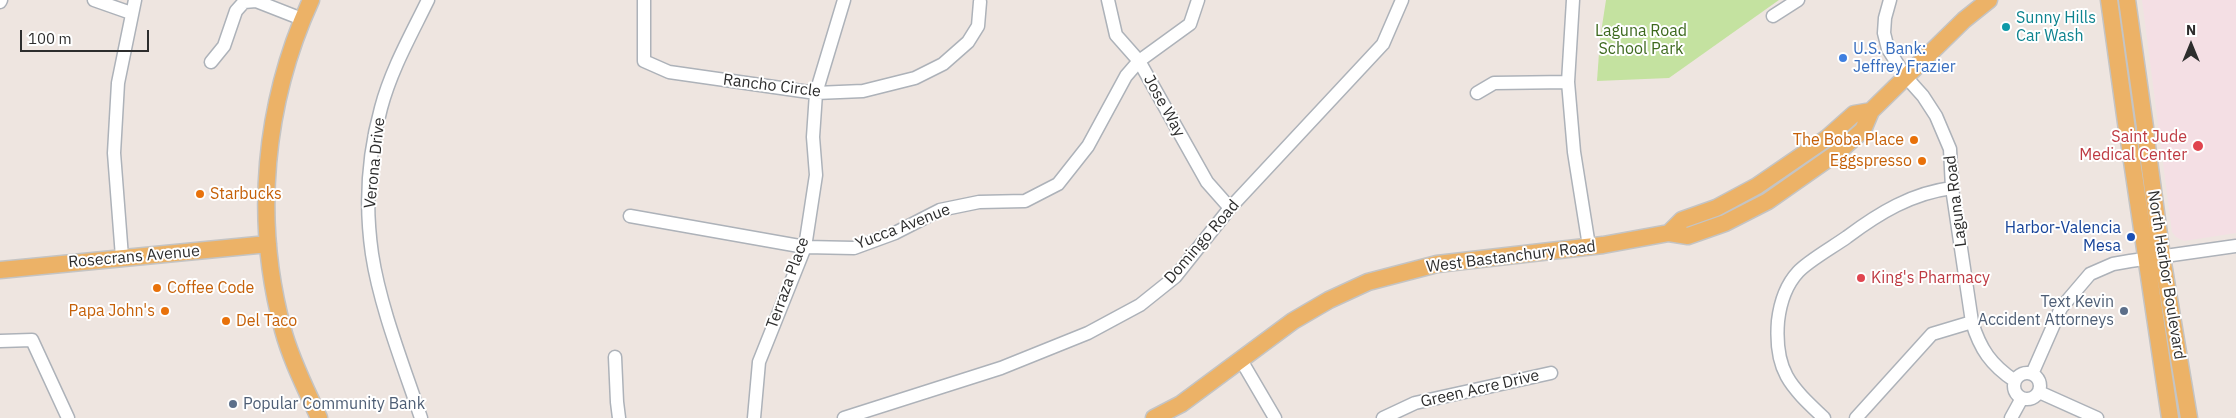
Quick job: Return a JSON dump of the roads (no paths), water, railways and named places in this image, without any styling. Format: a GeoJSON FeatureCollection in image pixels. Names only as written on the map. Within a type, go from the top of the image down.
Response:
{"type":"FeatureCollection","features":[{"type":"Feature","properties":{"kind":"main road"},"geometry":{"type":"LineString","coordinates":[[311,0],[302,20],[283,77],[272,128],[266,202],[268,244],[276,301],[283,331],[293,360],[319,418]]}},
{"type":"Feature","properties":{"kind":"main road","name":"West Bastanchury Road"},"geometry":{"type":"LineString","coordinates":[[1154,418],[1181,404],[1293,321],[1329,300],[1368,282],[1437,264],[1589,246],[1669,233],[1682,220],[1716,208],[1757,186],[1827,138],[1854,114],[1871,111],[1964,20],[1988,0]]}},
{"type":"Feature","properties":{"kind":"main road","name":"North Harbor Boulevard"},"geometry":{"type":"LineString","coordinates":[[2109,0],[2128,132],[2189,418]]}},
{"type":"Feature","properties":{"kind":"main road","name":"North Harbor Boulevard"},"geometry":{"type":"LineString","coordinates":[[2127,0],[2145,129],[2170,418]]}},
{"type":"Feature","properties":{"kind":"main road","name":"Rosecrans Avenue"},"geometry":{"type":"LineString","coordinates":[[0,270],[268,244]]}},
{"type":"Feature","properties":{"kind":"street"},"geometry":{"type":"LineString","coordinates":[[94,0],[131,13]]}},
{"type":"Feature","properties":{"kind":"street"},"geometry":{"type":"LineString","coordinates":[[122,257],[114,153],[118,83],[135,0]]}},
{"type":"Feature","properties":{"kind":"street","name":"Verona Drive"},"geometry":{"type":"LineString","coordinates":[[420,418],[380,293],[372,255],[369,222],[369,188],[375,137],[381,107],[402,54],[428,0]]}},
{"type":"Feature","properties":{"kind":"street","name":"Rancho Circle"},"geometry":{"type":"LineString","coordinates":[[644,0],[644,61],[668,72],[816,93],[863,91],[914,78],[943,64],[968,42],[978,26],[980,2]]}},
{"type":"Feature","properties":{"kind":"street","name":"Terraza Place"},"geometry":{"type":"LineString","coordinates":[[754,418],[759,362],[804,247],[816,175],[813,137],[816,93],[844,0]]}},
{"type":"Feature","properties":{"kind":"street","name":"Jose Way"},"geometry":{"type":"LineString","coordinates":[[1108,0],[1116,34],[1139,61],[1207,182],[1230,208]]}},
{"type":"Feature","properties":{"kind":"street","name":"Yucca Avenue"},"geometry":{"type":"LineString","coordinates":[[630,216],[804,247],[854,248],[895,233],[940,210],[979,202],[1025,201],[1058,184],[1088,146],[1126,76],[1139,61],[1190,24],[1198,0]]}},
{"type":"Feature","properties":{"kind":"street","name":"Domingo Road"},"geometry":{"type":"LineString","coordinates":[[844,418],[1001,368],[1088,333],[1132,310],[1175,277],[1230,208],[1383,44],[1402,0]]}},
{"type":"Feature","properties":{"kind":"street"},"geometry":{"type":"LineString","coordinates":[[1573,0],[1568,82],[1574,152],[1589,246]]}},
{"type":"Feature","properties":{"kind":"street"},"geometry":{"type":"LineString","coordinates":[[1773,16],[1798,0]]}},
{"type":"Feature","properties":{"kind":"street","name":"Laguna Road"},"geometry":{"type":"LineString","coordinates":[[1890,0],[1885,18],[1884,33],[1888,49],[1906,78],[1923,96],[1940,124],[1950,149],[1952,188],[1972,322],[1978,342],[1992,362],[2015,381]]}},
{"type":"Feature","properties":{"kind":"street"},"geometry":{"type":"LineString","coordinates":[[211,62],[224,46],[236,11],[244,2],[256,1],[302,20]]}},
{"type":"Feature","properties":{"kind":"street"},"geometry":{"type":"LineString","coordinates":[[1477,93],[1494,83],[1568,82]]}},
{"type":"Feature","properties":{"kind":"street"},"geometry":{"type":"LineString","coordinates":[[1824,418],[1796,391],[1785,374],[1779,359],[1776,343],[1779,314],[1784,294],[1798,272],[1874,217],[1914,196],[1952,188]]}},
{"type":"Feature","properties":{"kind":"street"},"geometry":{"type":"LineString","coordinates":[[2032,374],[2061,308],[2090,274],[2113,264],[2236,246]]}},
{"type":"Feature","properties":{"kind":"street"},"geometry":{"type":"LineString","coordinates":[[1856,418],[1932,334],[1972,322]]}},
{"type":"Feature","properties":{"kind":"street"},"geometry":{"type":"LineString","coordinates":[[0,341],[32,340],[36,345],[68,418]]}},
{"type":"Feature","properties":{"kind":"street"},"geometry":{"type":"LineString","coordinates":[[615,357],[619,418]]}},
{"type":"Feature","properties":{"kind":"street"},"geometry":{"type":"LineString","coordinates":[[1241,360],[1275,418]]}},
{"type":"Feature","properties":{"kind":"street","name":"Green Acre Drive"},"geometry":{"type":"LineString","coordinates":[[1383,418],[1415,404],[1550,373]]}},
{"type":"Feature","properties":{"kind":"street"},"geometry":{"type":"LineString","coordinates":[[2032,374],[2038,380],[2039,392],[2034,397],[2022,398],[2014,389],[2015,381],[2020,375],[2032,374]]}},
{"type":"Feature","properties":{"kind":"street"},"geometry":{"type":"LineString","coordinates":[[2039,392],[2096,418]]}},
{"type":"Feature","properties":{"kind":"street"},"geometry":{"type":"LineString","coordinates":[[2011,418],[2022,398]]}},
{"type":"Feature","properties":{"kind":"place","name":"Sunny Hills Car Wash"},"geometry":{"type":"Point","coordinates":[2006,27]}},
{"type":"Feature","properties":{"kind":"place","name":"U.S. Bank: Jeffrey Frazier"},"geometry":{"type":"Point","coordinates":[1843,58]}},
{"type":"Feature","properties":{"kind":"place","name":"The Boba Place"},"geometry":{"type":"Point","coordinates":[1914,140]}},
{"type":"Feature","properties":{"kind":"place","name":"Saint Jude Medical Center"},"geometry":{"type":"Point","coordinates":[2198,146]}},
{"type":"Feature","properties":{"kind":"place","name":"Eggspresso"},"geometry":{"type":"Point","coordinates":[1922,161]}},
{"type":"Feature","properties":{"kind":"place","name":"Starbucks"},"geometry":{"type":"Point","coordinates":[200,194]}},
{"type":"Feature","properties":{"kind":"place","name":"Harbor-Valencia Mesa"},"geometry":{"type":"Point","coordinates":[2131,237]}},
{"type":"Feature","properties":{"kind":"place","name":"King's Pharmacy"},"geometry":{"type":"Point","coordinates":[1861,278]}},
{"type":"Feature","properties":{"kind":"place","name":"Coffee Code"},"geometry":{"type":"Point","coordinates":[157,288]}},
{"type":"Feature","properties":{"kind":"place","name":"Papa John's"},"geometry":{"type":"Point","coordinates":[165,311]}},
{"type":"Feature","properties":{"kind":"place","name":"Text Kevin Accident Attorneys"},"geometry":{"type":"Point","coordinates":[2124,311]}},
{"type":"Feature","properties":{"kind":"place","name":"Del Taco"},"geometry":{"type":"Point","coordinates":[226,321]}},
{"type":"Feature","properties":{"kind":"place","name":"Popular Community Bank"},"geometry":{"type":"Point","coordinates":[233,404]}},
{"type":"Feature","properties":{"kind":"park label","name":"Laguna Road School Park"},"geometry":{"type":"Point","coordinates":[1641,40]}}]}
